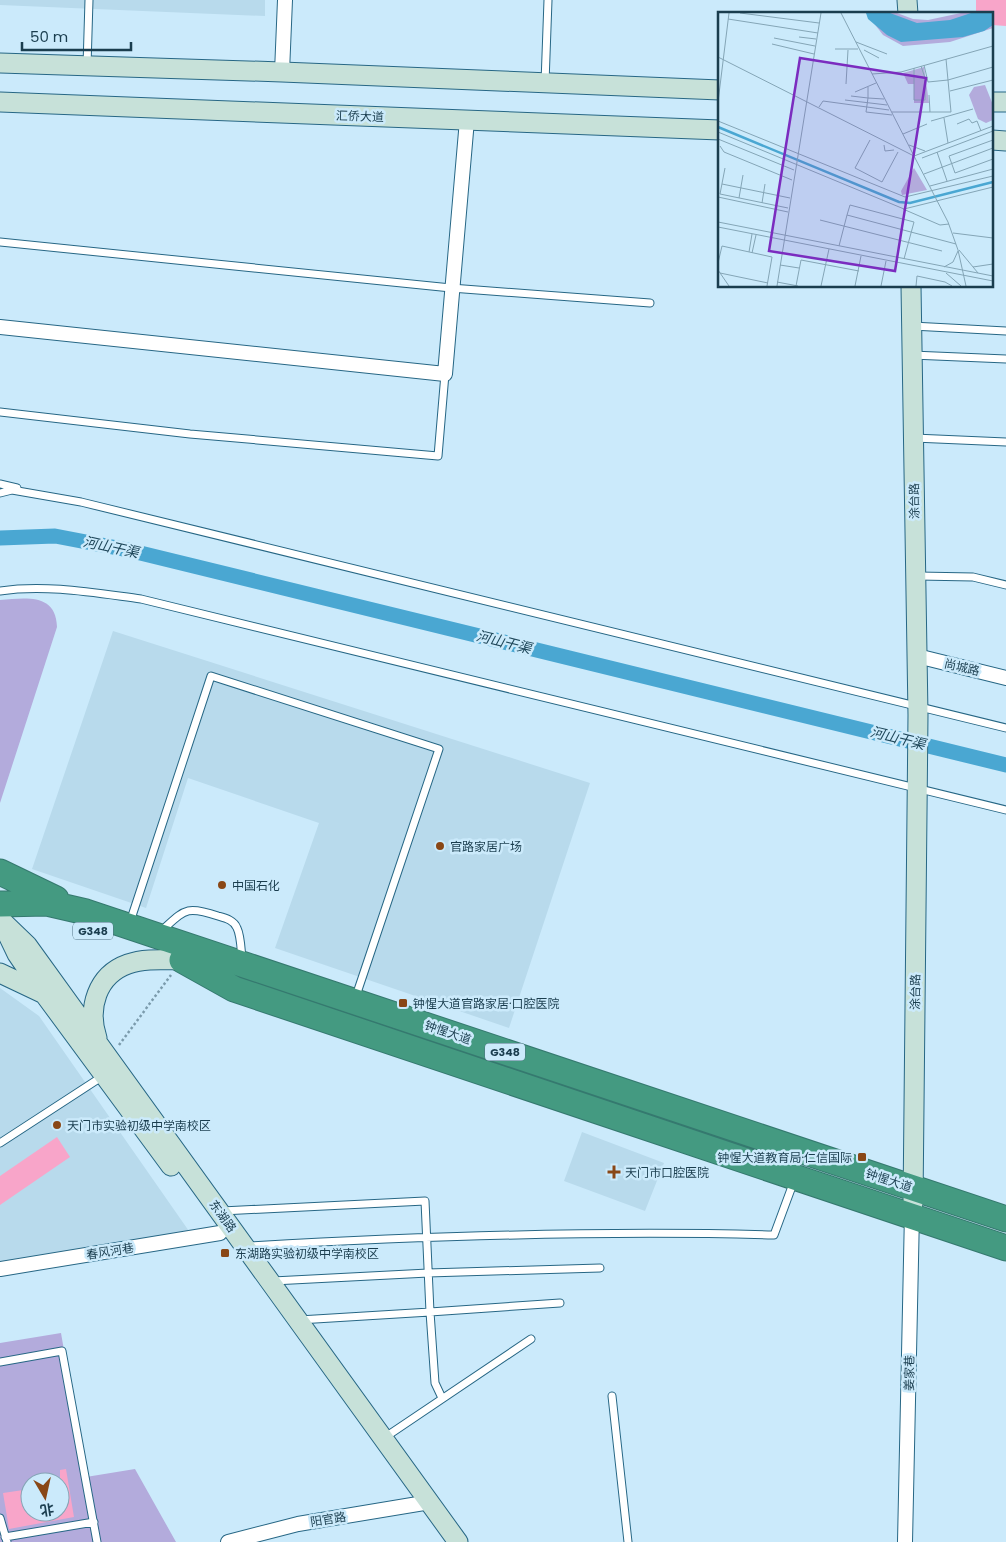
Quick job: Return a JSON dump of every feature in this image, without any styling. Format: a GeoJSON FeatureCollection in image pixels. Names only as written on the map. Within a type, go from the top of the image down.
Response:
{"type":"FeatureCollection","features":[{"type":"Feature","properties":{"kind":"highway"},"geometry":{"type":"LineString","coordinates":[[0,872],[86,912]]}},
{"type":"Feature","properties":{"kind":"highway","name":"钟惺大道"},"geometry":{"type":"LineString","coordinates":[[0,904],[47,903],[86,912],[129,926],[913,1196],[1006,1235]]}},
{"type":"Feature","properties":{"kind":"highway","name":"钟惺大道"},"geometry":{"type":"LineString","coordinates":[[0,919],[31,917],[64,922],[182,960],[478,1065],[913,1196],[1006,1219]]}},
{"type":"Feature","properties":{"kind":"highway"},"geometry":{"type":"LineString","coordinates":[[243,964],[289,967],[358,990],[913,1196],[1006,1248]]}},
{"type":"Feature","properties":{"kind":"highway"},"geometry":{"type":"LineString","coordinates":[[478,1065],[795,1178],[913,1196],[1006,1207]]}},
{"type":"Feature","properties":{"kind":"main road"},"geometry":{"type":"LineString","coordinates":[[0,63],[282,72],[718,90]]}},
{"type":"Feature","properties":{"kind":"main road","name":"汇侨大道"},"geometry":{"type":"LineString","coordinates":[[0,102],[718,130]]}},
{"type":"Feature","properties":{"kind":"main road","name":"涂台路"},"geometry":{"type":"LineString","coordinates":[[911,288],[918,711],[913,1196]]}},
{"type":"Feature","properties":{"kind":"main road","name":"东湖路"},"geometry":{"type":"LineString","coordinates":[[0,919],[17,954],[45,994],[107,1061],[220,1211],[383,1438],[446,1542]]}},
{"type":"Feature","properties":{"kind":"main road","name":"东湖路"},"geometry":{"type":"LineString","coordinates":[[0,919],[28,945],[220,1233],[424,1503],[458,1542]]}},
{"type":"Feature","properties":{"kind":"main road"},"geometry":{"type":"LineString","coordinates":[[107,1061],[92,1017],[96,994],[108,976],[118,969],[141,961],[182,960]]}},
{"type":"Feature","properties":{"kind":"main road"},"geometry":{"type":"LineString","coordinates":[[0,973],[45,994]]}},
{"type":"Feature","properties":{"kind":"street"},"geometry":{"type":"LineString","coordinates":[[282,72],[285,0]]}},
{"type":"Feature","properties":{"kind":"street"},"geometry":{"type":"LineString","coordinates":[[0,327],[445,374],[466,120]]}},
{"type":"Feature","properties":{"kind":"street","name":"尚城路"},"geometry":{"type":"LineString","coordinates":[[917,656],[1006,678]]}},
{"type":"Feature","properties":{"kind":"street","name":"姜家巷"},"geometry":{"type":"LineString","coordinates":[[905,1542],[913,1196]]}},
{"type":"Feature","properties":{"kind":"street","name":"春风河巷"},"geometry":{"type":"LineString","coordinates":[[0,1269],[220,1233]]}},
{"type":"Feature","properties":{"kind":"street","name":"阳官路"},"geometry":{"type":"LineString","coordinates":[[228,1542],[298,1524],[424,1503]]}},
{"type":"Feature","properties":{"kind":"lane"},"geometry":{"type":"LineString","coordinates":[[87,66],[89,0]]}},
{"type":"Feature","properties":{"kind":"lane"},"geometry":{"type":"LineString","coordinates":[[545,83],[548,0]]}},
{"type":"Feature","properties":{"kind":"lane"},"geometry":{"type":"LineString","coordinates":[[0,242],[451,288],[650,303]]}},
{"type":"Feature","properties":{"kind":"lane"},"geometry":{"type":"LineString","coordinates":[[912,326],[1006,331]]}},
{"type":"Feature","properties":{"kind":"lane"},"geometry":{"type":"LineString","coordinates":[[912,355],[1006,360]]}},
{"type":"Feature","properties":{"kind":"lane"},"geometry":{"type":"LineString","coordinates":[[0,412],[190,434],[438,456],[445,374]]}},
{"type":"Feature","properties":{"kind":"lane"},"geometry":{"type":"LineString","coordinates":[[913,438],[1006,442]]}},
{"type":"Feature","properties":{"kind":"lane"},"geometry":{"type":"LineString","coordinates":[[0,484],[36,494]]}},
{"type":"Feature","properties":{"kind":"lane"},"geometry":{"type":"LineString","coordinates":[[0,493],[12,490],[91,504],[918,711],[1006,728]]}},
{"type":"Feature","properties":{"kind":"lane"},"geometry":{"type":"LineString","coordinates":[[916,576],[961,575],[1006,585]]}},
{"type":"Feature","properties":{"kind":"lane"},"geometry":{"type":"LineString","coordinates":[[0,591],[18,588],[84,592],[141,600],[918,784],[1006,810]]}},
{"type":"Feature","properties":{"kind":"lane"},"geometry":{"type":"LineString","coordinates":[[129,926],[211,676],[438,750],[358,990]]}},
{"type":"Feature","properties":{"kind":"lane"},"geometry":{"type":"LineString","coordinates":[[156,935],[182,913],[190,909],[225,918],[237,928],[243,964]]}},
{"type":"Feature","properties":{"kind":"lane"},"geometry":{"type":"LineString","coordinates":[[0,1143],[107,1061]]}},
{"type":"Feature","properties":{"kind":"lane"},"geometry":{"type":"LineString","coordinates":[[245,1246],[426,1236],[645,1232],[774,1235],[795,1178]]}},
{"type":"Feature","properties":{"kind":"lane"},"geometry":{"type":"LineString","coordinates":[[220,1211],[425,1201],[435,1383],[442,1398]]}},
{"type":"Feature","properties":{"kind":"lane"},"geometry":{"type":"LineString","coordinates":[[270,1281],[428,1272],[600,1268]]}},
{"type":"Feature","properties":{"kind":"lane"},"geometry":{"type":"LineString","coordinates":[[298,1320],[560,1303]]}},
{"type":"Feature","properties":{"kind":"lane"},"geometry":{"type":"LineString","coordinates":[[383,1438],[531,1339]]}},
{"type":"Feature","properties":{"kind":"lane"},"geometry":{"type":"LineString","coordinates":[[0,1362],[62,1351],[97,1542]]}},
{"type":"Feature","properties":{"kind":"lane"},"geometry":{"type":"LineString","coordinates":[[612,1396],[628,1542]]}},
{"type":"Feature","properties":{"kind":"lane"},"geometry":{"type":"LineString","coordinates":[[0,1518],[6,1539],[94,1522]]}},
{"type":"Feature","properties":{"kind":"path"},"geometry":{"type":"LineString","coordinates":[[107,1061],[182,960]]}},
{"type":"Feature","properties":{"kind":"shaded area"},"geometry":{"type":"Polygon","coordinates":[[[0,0],[265,0],[265,16],[0,5],[0,0]]]}},
{"type":"Feature","properties":{"kind":"shaded area"},"geometry":{"type":"Polygon","coordinates":[[[29,599],[45,603],[51,608],[55,616],[57,627],[0,803],[0,600],[29,599]]]}},
{"type":"Feature","properties":{"kind":"shaded area","name":"官路家居广场"},"geometry":{"type":"Polygon","coordinates":[[[113,631],[590,783],[509,1028],[275,948],[319,823],[188,778],[146,908],[32,869],[113,631]]]}},
{"type":"Feature","properties":{"kind":"shaded area","name":"天门市实验初级中学南校区"},"geometry":{"type":"Polygon","coordinates":[[[0,988],[39,1016],[191,1234],[0,1265],[0,988]]]}},
{"type":"Feature","properties":{"kind":"shaded area","name":"天门市口腔医院"},"geometry":{"type":"Polygon","coordinates":[[[582,1132],[664,1163],[645,1211],[564,1181],[582,1132]]]}},
{"type":"Feature","properties":{"kind":"shaded area"},"geometry":{"type":"Polygon","coordinates":[[[61,1333],[86,1477],[135,1469],[176,1542],[0,1542],[0,1343],[61,1333]]]}},
{"type":"Feature","properties":{"kind":"building"},"geometry":{"type":"Polygon","coordinates":[[[976,0],[1006,0],[1006,26],[994,25],[994,12],[976,12],[976,0]]]}},
{"type":"Feature","properties":{"kind":"building"},"geometry":{"type":"Polygon","coordinates":[[[57,1137],[70,1157],[0,1205],[0,1176],[57,1137]]]}},
{"type":"Feature","properties":{"kind":"building"},"geometry":{"type":"Polygon","coordinates":[[[66,1469],[66,1472],[60,1472],[60,1470],[66,1469]]]}},
{"type":"Feature","properties":{"kind":"building"},"geometry":{"type":"Polygon","coordinates":[[[20,1490],[20,1522],[47,1522],[9,1529],[3,1493],[20,1490]]]}},
{"type":"Feature","properties":{"kind":"building"},"geometry":{"type":"Polygon","coordinates":[[[70,1493],[74,1517],[70,1518],[70,1493]]]}},
{"type":"Feature","properties":{"kind":"waterway","name":"河山干渠"},"geometry":{"type":"LineString","coordinates":[[0,538],[55,536],[128,550],[1006,765]]}},
{"type":"Feature","properties":{"kind":"place","name":"官路家居广场"},"geometry":{"type":"Point","coordinates":[440,846]}},
{"type":"Feature","properties":{"kind":"place","name":"中国石化"},"geometry":{"type":"Point","coordinates":[222,885]}},
{"type":"Feature","properties":{"kind":"place","name":"钟惺大道官路家居·口腔医院"},"geometry":{"type":"Point","coordinates":[403,1003]}},
{"type":"Feature","properties":{"kind":"place","name":"天门市实验初级中学南校区"},"geometry":{"type":"Point","coordinates":[57,1125]}},
{"type":"Feature","properties":{"kind":"place","name":"钟惺大道教育局·仁信国际"},"geometry":{"type":"Point","coordinates":[862,1157]}},
{"type":"Feature","properties":{"kind":"place","name":"天门市口腔医院"},"geometry":{"type":"Point","coordinates":[614,1172]}},
{"type":"Feature","properties":{"kind":"place","name":"东湖路实验初级中学南校区"},"geometry":{"type":"Point","coordinates":[225,1253]}}]}
